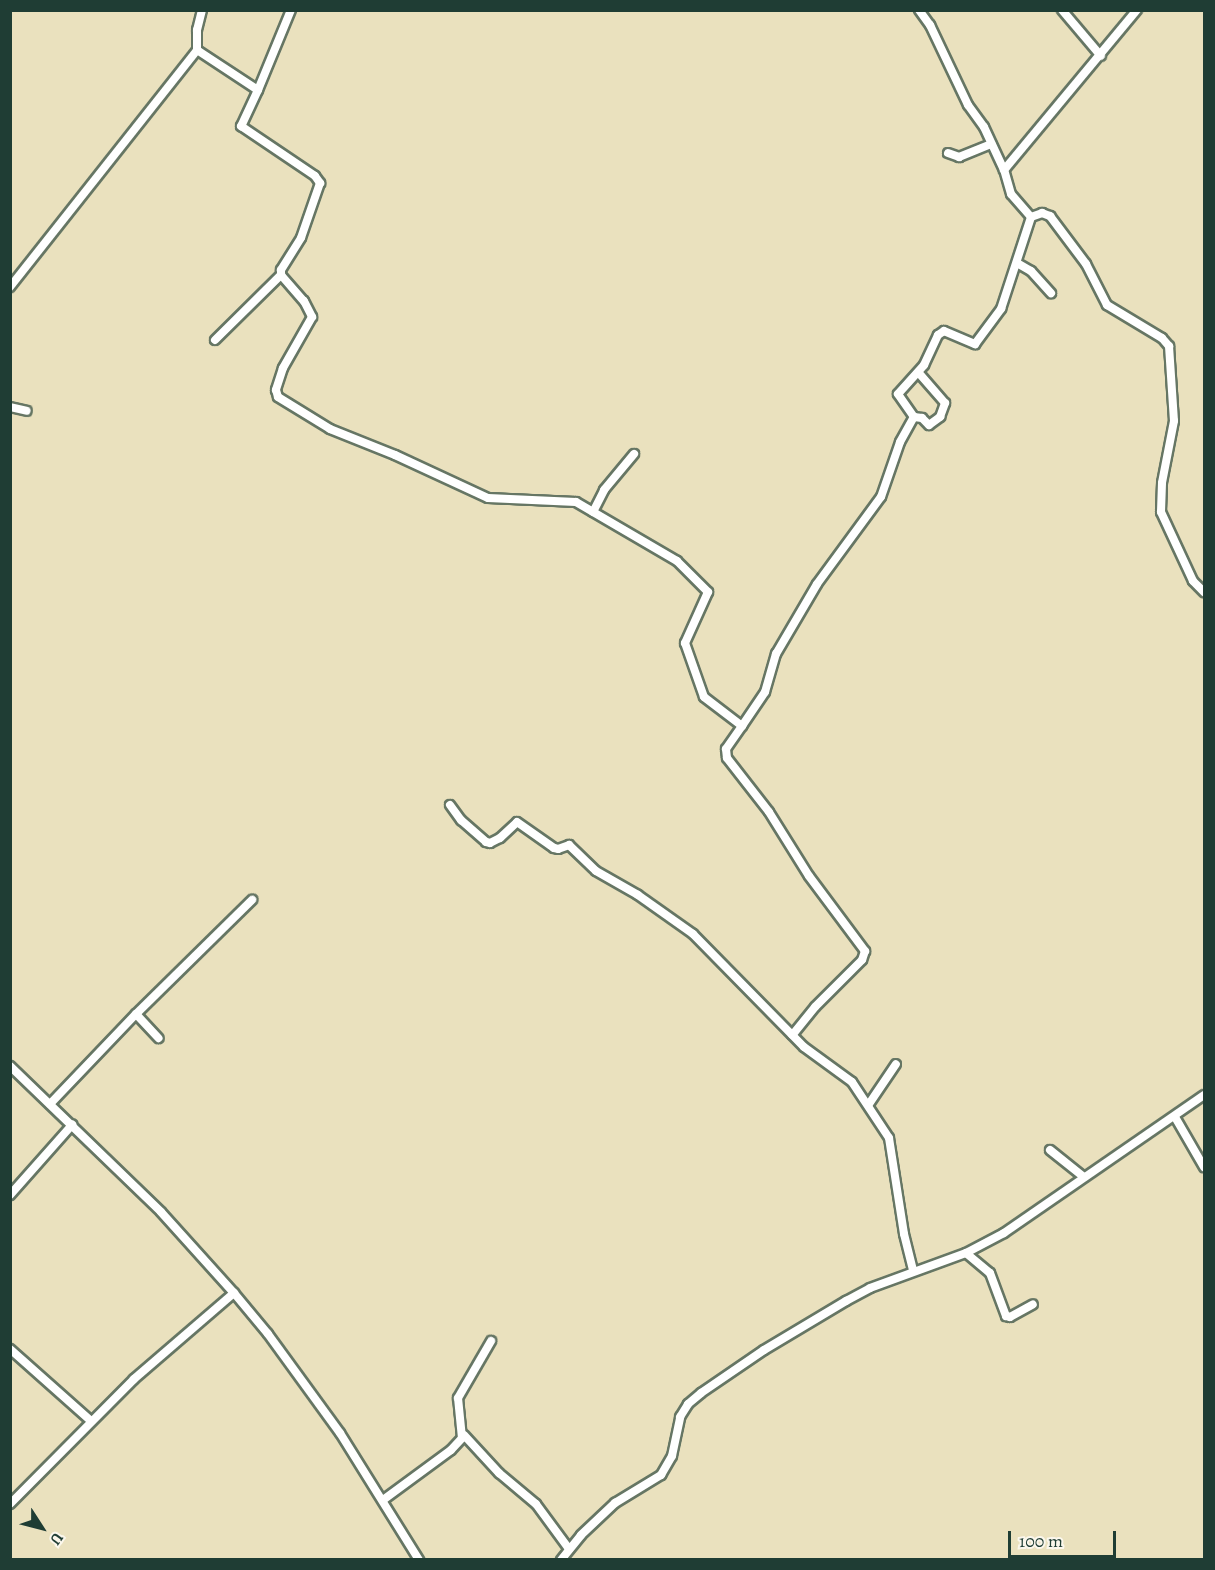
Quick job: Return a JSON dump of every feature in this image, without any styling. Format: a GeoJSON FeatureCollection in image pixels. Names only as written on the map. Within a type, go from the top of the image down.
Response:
{"type":"FeatureCollection","features":[{"type":"Feature","properties":{"kind":"street"},"geometry":{"type":"LineString","coordinates":[[10,287],[197,50],[197,30],[202,10]]}},
{"type":"Feature","properties":{"kind":"street"},"geometry":{"type":"LineString","coordinates":[[291,10],[241,126],[320,183],[308,222],[295,250],[280,270],[281,275],[304,301],[312,317],[283,368],[276,390],[278,397],[330,429],[395,455],[483,496],[493,499],[570,500],[677,561],[707,591],[708,595],[685,643],[704,697],[742,726]]}},
{"type":"Feature","properties":{"kind":"street"},"geometry":{"type":"LineString","coordinates":[[919,10],[930,25],[968,105],[992,144],[1004,170],[1011,194],[1032,217]]}},
{"type":"Feature","properties":{"kind":"street"},"geometry":{"type":"LineString","coordinates":[[1062,10],[1101,56]]}},
{"type":"Feature","properties":{"kind":"street"},"geometry":{"type":"LineString","coordinates":[[1004,170],[1137,10]]}},
{"type":"Feature","properties":{"kind":"street"},"geometry":{"type":"LineString","coordinates":[[197,50],[258,90]]}},
{"type":"Feature","properties":{"kind":"street"},"geometry":{"type":"LineString","coordinates":[[948,153],[959,158],[992,144]]}},
{"type":"Feature","properties":{"kind":"street"},"geometry":{"type":"LineString","coordinates":[[919,373],[945,403],[940,417],[929,425],[922,418],[914,417],[898,394],[919,373],[941,332],[975,344],[1000,309],[1032,217],[1042,213],[1050,216],[1086,264],[1107,305],[1162,338],[1169,346],[1174,421],[1162,483],[1161,512],[1193,581],[1204,592]]}},
{"type":"Feature","properties":{"kind":"street"},"geometry":{"type":"LineString","coordinates":[[1017,262],[1031,271],[1051,293]]}},
{"type":"Feature","properties":{"kind":"street"},"geometry":{"type":"LineString","coordinates":[[215,340],[281,275]]}},
{"type":"Feature","properties":{"kind":"street"},"geometry":{"type":"LineString","coordinates":[[10,407],[27,411]]}},
{"type":"Feature","properties":{"kind":"street"},"geometry":{"type":"LineString","coordinates":[[792,1035],[815,1007],[862,960],[865,951],[860,940],[848,930],[809,876],[769,812],[728,758],[726,749],[764,695],[776,654],[817,584],[881,497],[900,442],[914,417]]}},
{"type":"Feature","properties":{"kind":"street"},"geometry":{"type":"LineString","coordinates":[[593,512],[604,490],[634,454]]}},
{"type":"Feature","properties":{"kind":"street"},"geometry":{"type":"LineString","coordinates":[[450,805],[461,820],[486,842],[490,843],[500,838],[517,822],[556,849],[569,845],[596,871],[638,895],[693,934],[792,1035],[852,1082],[869,1104],[889,1138],[904,1234],[914,1271]]}},
{"type":"Feature","properties":{"kind":"street"},"geometry":{"type":"LineString","coordinates":[[51,1104],[136,1014],[252,900]]}},
{"type":"Feature","properties":{"kind":"street"},"geometry":{"type":"LineString","coordinates":[[136,1014],[158,1038]]}},
{"type":"Feature","properties":{"kind":"street"},"geometry":{"type":"LineString","coordinates":[[869,1104],[896,1064]]}},
{"type":"Feature","properties":{"kind":"street"},"geometry":{"type":"LineString","coordinates":[[10,1066],[165,1217],[234,1293],[338,1430],[419,1560]]}},
{"type":"Feature","properties":{"kind":"street"},"geometry":{"type":"LineString","coordinates":[[561,1560],[615,1503],[661,1474],[672,1456],[680,1417],[688,1404],[701,1393],[764,1350],[870,1288],[966,1253],[1004,1233],[1204,1095]]}},
{"type":"Feature","properties":{"kind":"street"},"geometry":{"type":"LineString","coordinates":[[1175,1117],[1204,1167]]}},
{"type":"Feature","properties":{"kind":"street"},"geometry":{"type":"LineString","coordinates":[[10,1195],[72,1125]]}},
{"type":"Feature","properties":{"kind":"street"},"geometry":{"type":"LineString","coordinates":[[1050,1150],[1084,1177]]}},
{"type":"Feature","properties":{"kind":"street"},"geometry":{"type":"LineString","coordinates":[[966,1253],[990,1273],[1006,1316],[1010,1317],[1033,1304]]}},
{"type":"Feature","properties":{"kind":"street"},"geometry":{"type":"LineString","coordinates":[[10,1504],[91,1421],[234,1293]]}},
{"type":"Feature","properties":{"kind":"street"},"geometry":{"type":"LineString","coordinates":[[491,1341],[458,1398],[459,1420],[464,1435],[499,1473],[536,1504],[569,1550]]}},
{"type":"Feature","properties":{"kind":"street"},"geometry":{"type":"LineString","coordinates":[[10,1349],[91,1421]]}},
{"type":"Feature","properties":{"kind":"street"},"geometry":{"type":"LineString","coordinates":[[383,1500],[451,1450],[464,1435]]}}]}
